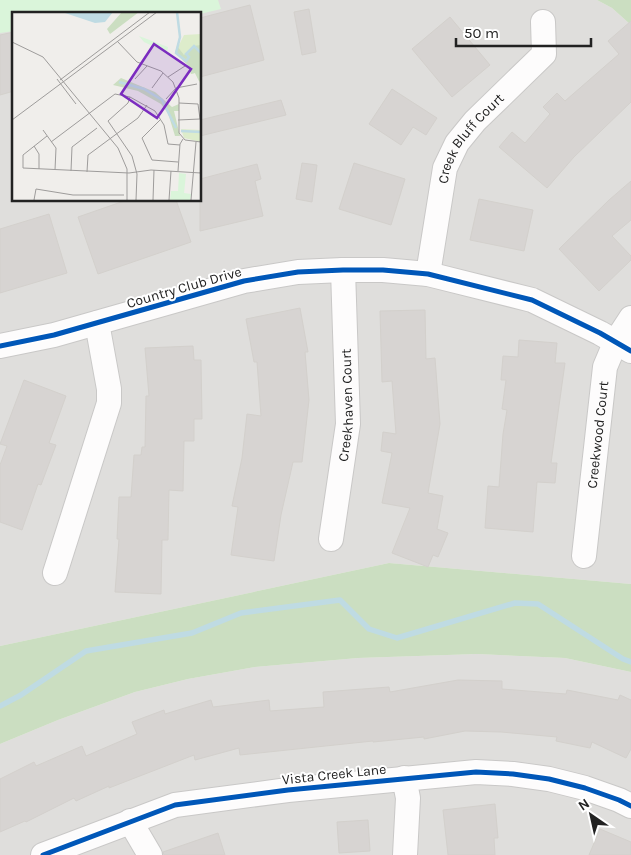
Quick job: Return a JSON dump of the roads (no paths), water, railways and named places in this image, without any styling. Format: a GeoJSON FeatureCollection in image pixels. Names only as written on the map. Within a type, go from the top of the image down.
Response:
{"type":"FeatureCollection","features":[{"type":"Feature","properties":{"kind":"street","name":"Creek Bluff Court"},"geometry":{"type":"LineString","coordinates":[[428,274],[445,168],[457,143],[475,121],[544,54],[542,22]]}},
{"type":"Feature","properties":{"kind":"street","name":"Creekhaven Court"},"geometry":{"type":"LineString","coordinates":[[331,539],[348,424],[344,270]]}},
{"type":"Feature","properties":{"kind":"street","name":"Country Club Drive"},"geometry":{"type":"LineString","coordinates":[[0,346],[54,335],[244,281],[298,272],[383,270],[428,274],[532,300],[623,346]]}},
{"type":"Feature","properties":{"kind":"street","name":"Creekwood Court"},"geometry":{"type":"LineString","coordinates":[[584,556],[605,367],[623,346],[631,318]]}},
{"type":"Feature","properties":{"kind":"street"},"geometry":{"type":"LineString","coordinates":[[55,573],[109,403],[109,389],[97,323]]}},
{"type":"Feature","properties":{"kind":"street","name":"Vista Creek Lane"},"geometry":{"type":"LineString","coordinates":[[44,855],[175,805],[288,790],[404,778],[476,772],[513,774],[549,779],[584,788],[631,806]]}},
{"type":"Feature","properties":{"kind":"street"},"geometry":{"type":"LineString","coordinates":[[404,778],[408,798],[405,855]]}},
{"type":"Feature","properties":{"kind":"street"},"geometry":{"type":"LineString","coordinates":[[130,821],[150,855]]}},
{"type":"Feature","properties":{"kind":"waterway"},"geometry":{"type":"LineString","coordinates":[[0,706],[21,695],[86,651],[192,633],[241,613],[340,600],[369,629],[397,638],[515,603],[538,604],[623,659],[631,662]]}}]}
